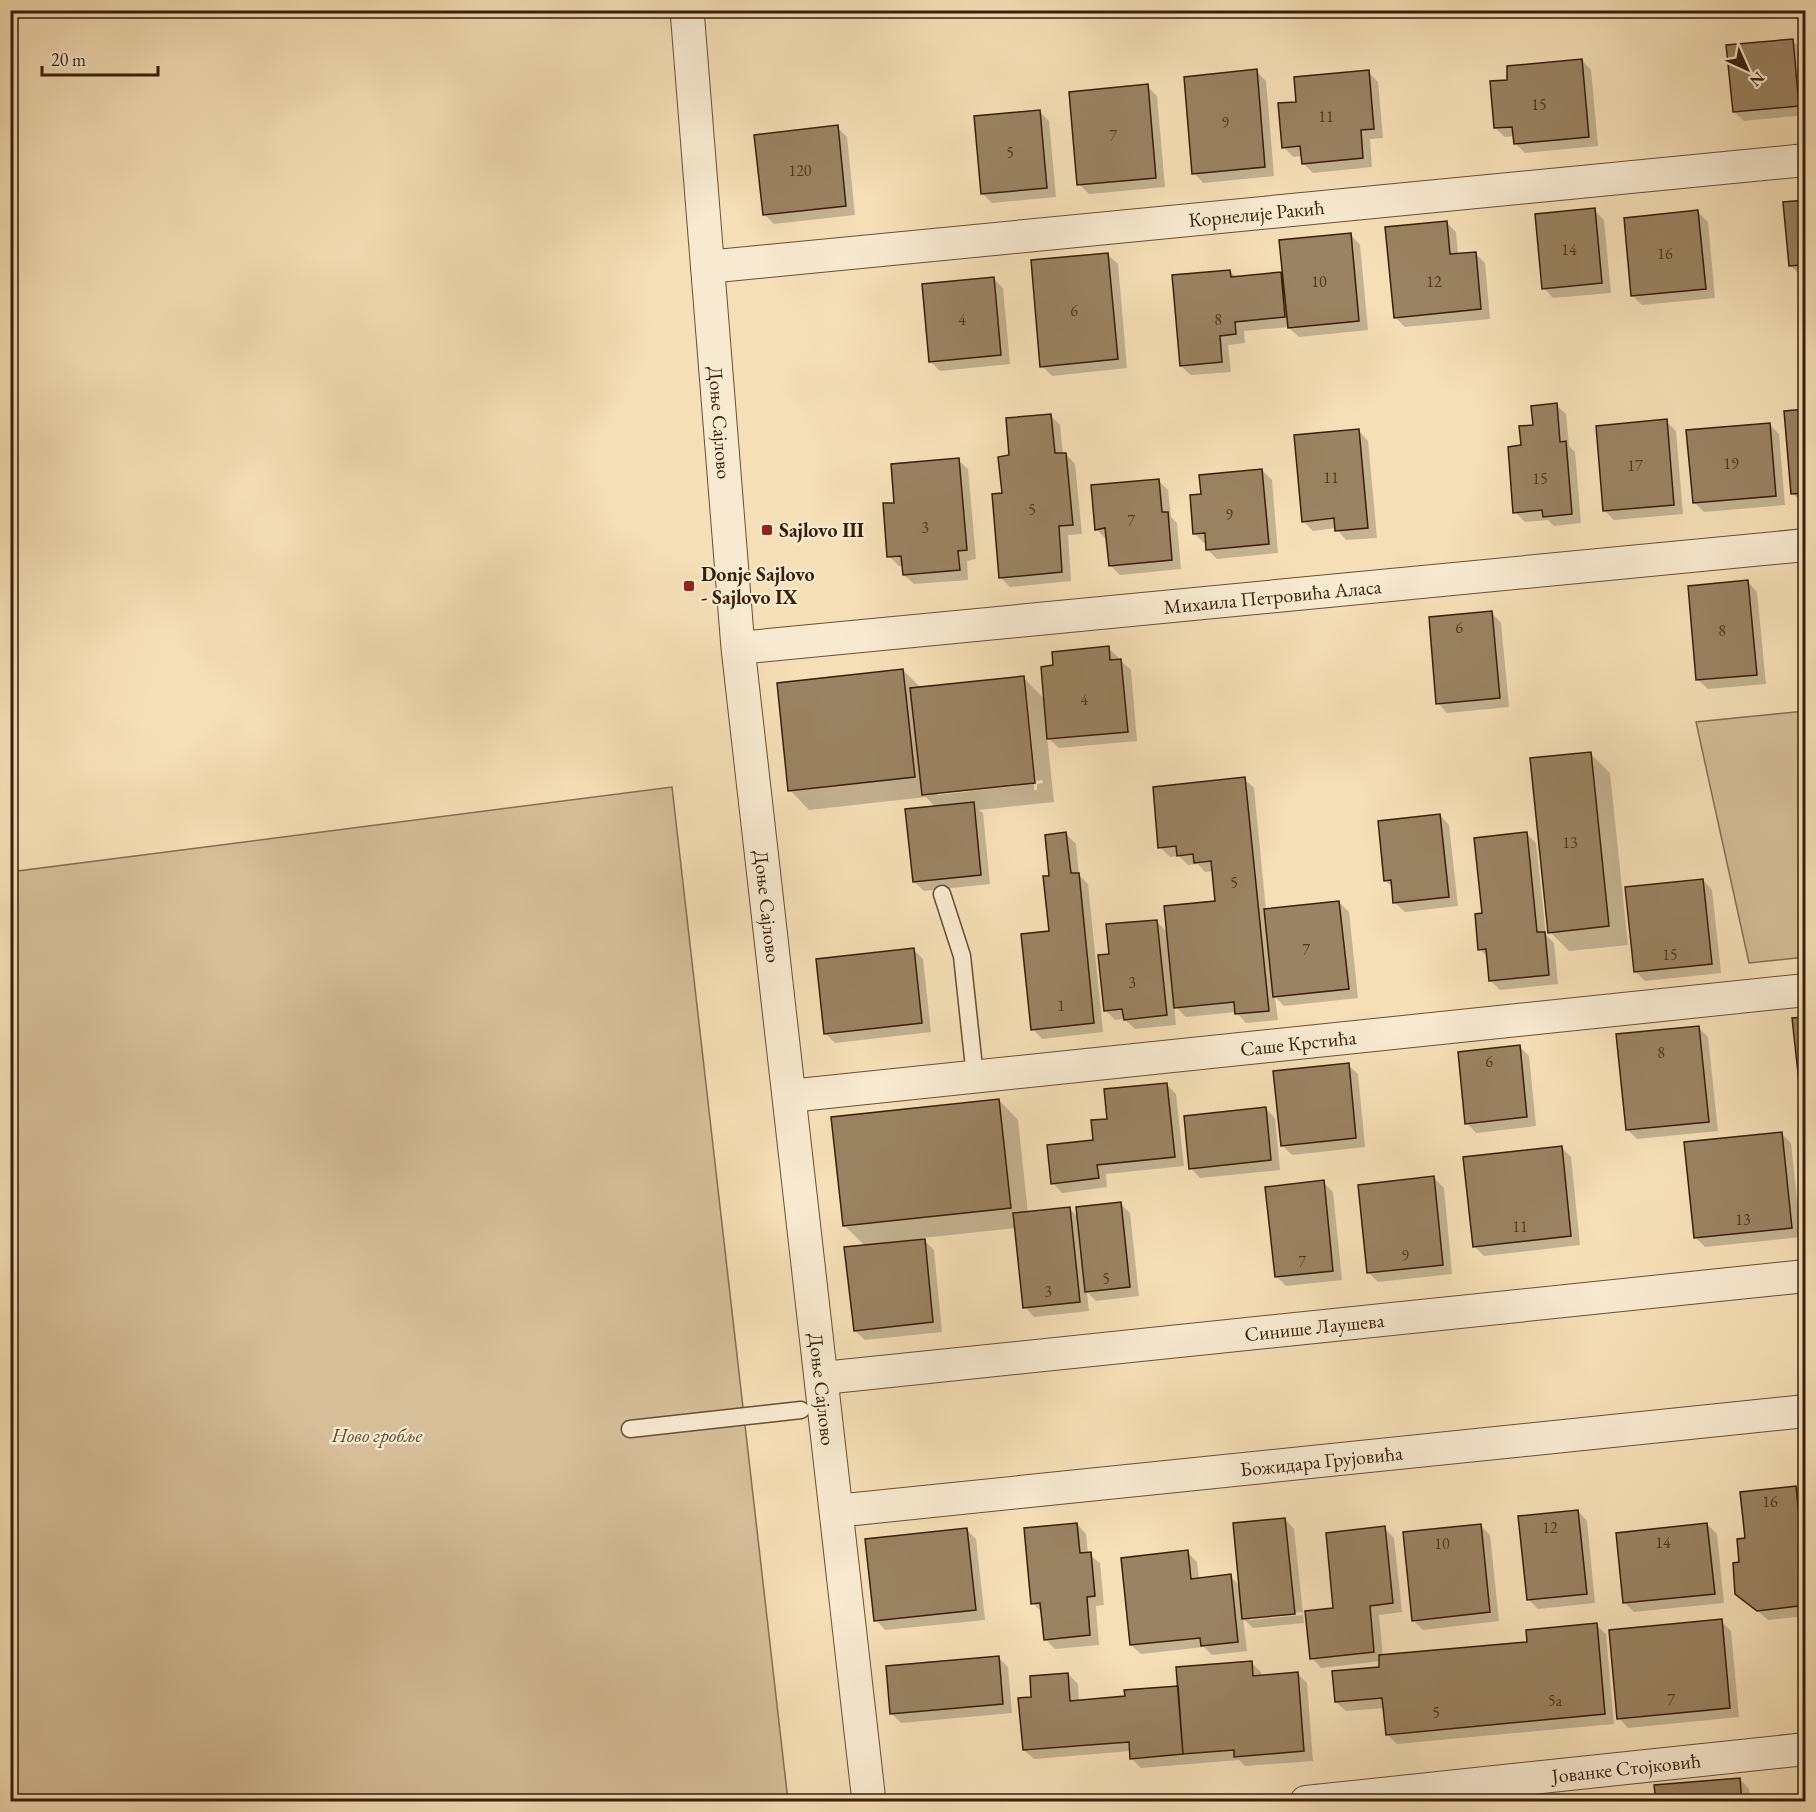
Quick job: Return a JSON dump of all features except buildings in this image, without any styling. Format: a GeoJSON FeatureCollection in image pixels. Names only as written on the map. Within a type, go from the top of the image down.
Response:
{"type":"FeatureCollection","features":[{"type":"Feature","properties":{"kind":"street","name":"Доње Сајлово"},"geometry":{"type":"LineString","coordinates":[[687,10],[738,648],[823,1377],[869,1802]]}},
{"type":"Feature","properties":{"kind":"street","name":"Корнелије Ракић"},"geometry":{"type":"LineString","coordinates":[[707,267],[1806,160]]}},
{"type":"Feature","properties":{"kind":"street","name":"Михаила Петровића Аласа"},"geometry":{"type":"LineString","coordinates":[[738,648],[1806,545]]}},
{"type":"Feature","properties":{"kind":"street","name":"Саше Крстића"},"geometry":{"type":"LineString","coordinates":[[789,1096],[1806,990]]}},
{"type":"Feature","properties":{"kind":"street","name":"Синише Лаушева"},"geometry":{"type":"LineString","coordinates":[[823,1377],[1806,1276]]}},
{"type":"Feature","properties":{"kind":"street","name":"Божидара Грујовића"},"geometry":{"type":"LineString","coordinates":[[836,1511],[1806,1411]]}},
{"type":"Feature","properties":{"kind":"street","name":"Јованке Стојковић"},"geometry":{"type":"LineString","coordinates":[[1306,1802],[1806,1749]]}},
{"type":"Feature","properties":{"kind":"lane"},"geometry":{"type":"LineString","coordinates":[[942,894],[962,956],[975,1077]]}},
{"type":"Feature","properties":{"kind":"lane"},"geometry":{"type":"LineString","coordinates":[[630,1430],[801,1410]]}},
{"type":"Feature","properties":{"kind":"green space"},"geometry":{"type":"Polygon","coordinates":[[[1805,711],[1805,957],[1749,963],[1696,722],[1805,711]]]}},
{"type":"Feature","properties":{"kind":"green space","name":"Ново гробље"},"geometry":{"type":"Polygon","coordinates":[[[672,787],[788,1801],[11,1801],[10,872],[672,787]]]}},
{"type":"Feature","properties":{"kind":"place","name":"Sajlovo III"},"geometry":{"type":"Point","coordinates":[767,530]}},
{"type":"Feature","properties":{"kind":"place","name":"Donje Sajlovo - Sajlovo IX"},"geometry":{"type":"Point","coordinates":[689,586]}}]}
